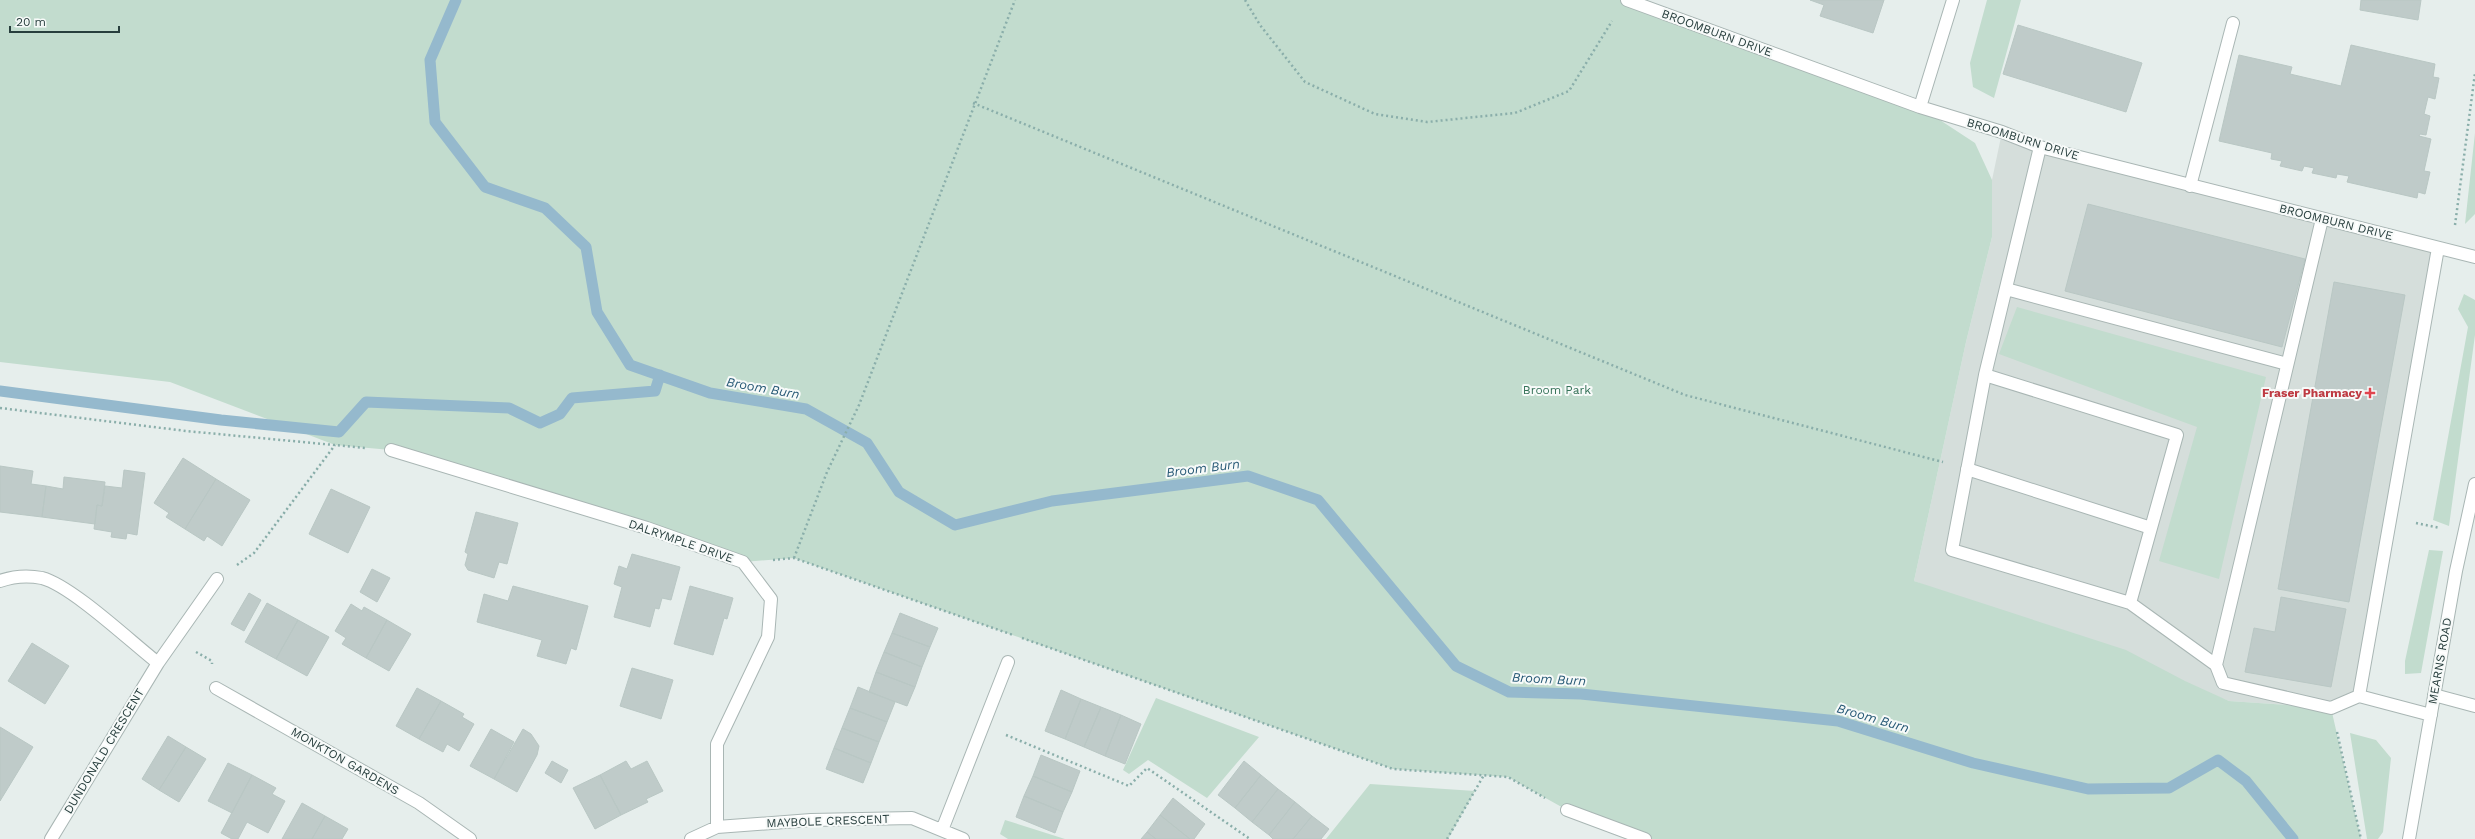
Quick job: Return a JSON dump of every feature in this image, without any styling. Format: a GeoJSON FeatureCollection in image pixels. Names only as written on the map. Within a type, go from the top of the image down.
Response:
{"type":"FeatureCollection","features":[{"type":"Feature","properties":{"kind":"street","name":"BROOMBURN DRIVE"},"geometry":{"type":"LineString","coordinates":[[1627,0],[1920,108],[2002,132],[2040,147],[2475,257]]}},
{"type":"Feature","properties":{"kind":"street"},"geometry":{"type":"LineString","coordinates":[[1920,108],[1953,0]]}},
{"type":"Feature","properties":{"kind":"street"},"geometry":{"type":"LineString","coordinates":[[2190,186],[2233,23]]}},
{"type":"Feature","properties":{"kind":"street"},"geometry":{"type":"LineString","coordinates":[[2040,147],[1985,375],[1952,550],[2130,603],[2216,665],[2223,683],[2331,708],[2359,696],[2431,715]]}},
{"type":"Feature","properties":{"kind":"street"},"geometry":{"type":"LineString","coordinates":[[2216,665],[2322,219]]}},
{"type":"Feature","properties":{"kind":"street"},"geometry":{"type":"LineString","coordinates":[[2359,696],[2438,248]]}},
{"type":"Feature","properties":{"kind":"street"},"geometry":{"type":"LineString","coordinates":[[2006,289],[2287,364]]}},
{"type":"Feature","properties":{"kind":"street"},"geometry":{"type":"LineString","coordinates":[[1985,375],[2177,435],[2130,603]]}},
{"type":"Feature","properties":{"kind":"street","name":"DALRYMPLE DRIVE"},"geometry":{"type":"LineString","coordinates":[[390,450],[647,528],[743,562],[771,599],[768,637],[717,744],[717,827]]}},
{"type":"Feature","properties":{"kind":"street"},"geometry":{"type":"LineString","coordinates":[[1967,469],[2151,528]]}},
{"type":"Feature","properties":{"kind":"street","name":"MEARNS ROAD"},"geometry":{"type":"LineString","coordinates":[[2408,839],[2464,534],[2475,484]]}},
{"type":"Feature","properties":{"kind":"street"},"geometry":{"type":"LineString","coordinates":[[0,581],[15,576],[42,578],[68,591],[158,663]]}},
{"type":"Feature","properties":{"kind":"street","name":"DUNDONALD CRESCENT"},"geometry":{"type":"LineString","coordinates":[[51,839],[158,663],[217,579]]}},
{"type":"Feature","properties":{"kind":"street"},"geometry":{"type":"LineString","coordinates":[[942,830],[1008,662]]}},
{"type":"Feature","properties":{"kind":"street","name":"MONKTON GARDENS"},"geometry":{"type":"LineString","coordinates":[[216,688],[419,803],[470,839]]}},
{"type":"Feature","properties":{"kind":"street"},"geometry":{"type":"LineString","coordinates":[[2434,695],[2475,706]]}},
{"type":"Feature","properties":{"kind":"street"},"geometry":{"type":"LineString","coordinates":[[1567,810],[1645,839]]}},
{"type":"Feature","properties":{"kind":"street","name":"MAYBOLE CRESCENT"},"geometry":{"type":"LineString","coordinates":[[691,839],[717,827],[811,820],[912,818],[963,839]]}},
{"type":"Feature","properties":{"kind":"path"},"geometry":{"type":"LineString","coordinates":[[794,558],[827,472],[859,405],[973,103],[1014,0]]}},
{"type":"Feature","properties":{"kind":"path"},"geometry":{"type":"LineString","coordinates":[[1245,0],[1260,25],[1305,82],[1375,114],[1427,122],[1515,113],[1569,91],[1613,19]]}},
{"type":"Feature","properties":{"kind":"path"},"geometry":{"type":"LineString","coordinates":[[2452,251],[2475,73]]}},
{"type":"Feature","properties":{"kind":"path"},"geometry":{"type":"LineString","coordinates":[[973,103],[1685,395],[1967,469]]}},
{"type":"Feature","properties":{"kind":"path"},"geometry":{"type":"LineString","coordinates":[[0,408],[186,431],[390,450]]}},
{"type":"Feature","properties":{"kind":"path"},"geometry":{"type":"LineString","coordinates":[[217,579],[254,553],[335,445]]}},
{"type":"Feature","properties":{"kind":"path"},"geometry":{"type":"LineString","coordinates":[[2391,517],[2464,534]]}},
{"type":"Feature","properties":{"kind":"path"},"geometry":{"type":"LineString","coordinates":[[743,562],[794,558],[1393,769],[1508,777],[1567,810]]}},
{"type":"Feature","properties":{"kind":"path"},"geometry":{"type":"LineString","coordinates":[[175,640],[212,661],[216,688]]}},
{"type":"Feature","properties":{"kind":"path"},"geometry":{"type":"LineString","coordinates":[[2331,708],[2361,839]]}},
{"type":"Feature","properties":{"kind":"path"},"geometry":{"type":"LineString","coordinates":[[983,726],[1129,786],[1147,768],[1250,839]]}},
{"type":"Feature","properties":{"kind":"path"},"geometry":{"type":"LineString","coordinates":[[1447,839],[1484,775]]}},
{"type":"Feature","properties":{"kind":"shaded area"},"geometry":{"type":"Polygon","coordinates":[[[2002,132],[2438,248],[2359,696],[2331,708],[2229,701],[1914,581],[1966,342],[1992,237],[1992,180],[2002,132]]]}},
{"type":"Feature","properties":{"kind":"green space","name":"Broom Park"},"geometry":{"type":"Polygon","coordinates":[[[0,0],[1637,0],[1920,107],[1975,143],[1992,180],[1992,237],[1966,342],[1914,581],[2126,650],[2185,681],[2229,701],[2331,708],[2361,839],[1645,839],[1567,810],[1508,777],[1393,769],[794,558],[743,562],[391,450],[335,445],[170,382],[0,362],[0,0]]]}},
{"type":"Feature","properties":{"kind":"green space"},"geometry":{"type":"Polygon","coordinates":[[[1987,0],[2021,0],[1994,98],[1973,87],[1970,63],[1987,0]]]}},
{"type":"Feature","properties":{"kind":"green space"},"geometry":{"type":"Polygon","coordinates":[[[2475,133],[2475,214],[2465,224],[2475,133]]]}},
{"type":"Feature","properties":{"kind":"green space"},"geometry":{"type":"Polygon","coordinates":[[[2464,294],[2475,300],[2475,335],[2449,526],[2433,520],[2468,327],[2458,309],[2464,294]]]}},
{"type":"Feature","properties":{"kind":"green space"},"geometry":{"type":"Polygon","coordinates":[[[2017,307],[2266,377],[2219,579],[2159,561],[2197,427],[1999,354],[2017,307]]]}},
{"type":"Feature","properties":{"kind":"green space"},"geometry":{"type":"Polygon","coordinates":[[[2429,550],[2443,551],[2421,673],[2405,674],[2405,661],[2429,550]]]}},
{"type":"Feature","properties":{"kind":"green space"},"geometry":{"type":"Polygon","coordinates":[[[1156,698],[1259,737],[1207,798],[1148,760],[1129,774],[1123,770],[1156,698]]]}},
{"type":"Feature","properties":{"kind":"green space"},"geometry":{"type":"Polygon","coordinates":[[[2350,733],[2376,740],[2391,758],[2383,832],[2378,839],[2367,839],[2350,733]]]}},
{"type":"Feature","properties":{"kind":"green space"},"geometry":{"type":"Polygon","coordinates":[[[1370,784],[1475,791],[1448,839],[1326,839],[1370,784]]]}},
{"type":"Feature","properties":{"kind":"green space"},"geometry":{"type":"Polygon","coordinates":[[[1005,820],[1065,839],[1008,839],[1000,834],[1005,820]]]}},
{"type":"Feature","properties":{"kind":"building"},"geometry":{"type":"Polygon","coordinates":[[[1810,0],[1884,0],[1873,33],[1820,16],[1824,5],[1810,0]]]}},
{"type":"Feature","properties":{"kind":"building"},"geometry":{"type":"Polygon","coordinates":[[[2361,0],[2421,0],[2418,20],[2360,10],[2361,0]]]}},
{"type":"Feature","properties":{"kind":"building"},"geometry":{"type":"Polygon","coordinates":[[[2018,25],[2142,63],[2126,112],[2003,74],[2018,25]]]}},
{"type":"Feature","properties":{"kind":"building"},"geometry":{"type":"Polygon","coordinates":[[[2351,45],[2435,64],[2433,77],[2439,78],[2435,99],[2428,97],[2424,114],[2430,116],[2426,135],[2420,134],[2419,136],[2431,139],[2424,171],[2430,172],[2425,194],[2418,192],[2417,198],[2347,182],[2349,176],[2337,174],[2336,178],[2312,173],[2314,168],[2304,166],[2302,171],[2280,166],[2282,161],[2271,159],[2272,153],[2219,141],[2239,55],[2292,67],[2290,74],[2341,86],[2351,45]]]}},
{"type":"Feature","properties":{"kind":"building"},"geometry":{"type":"Polygon","coordinates":[[[2088,204],[2305,259],[2282,347],[2065,291],[2088,204]]]}},
{"type":"Feature","properties":{"kind":"building"},"geometry":{"type":"Polygon","coordinates":[[[2334,282],[2405,295],[2349,602],[2278,589],[2334,282]]]}},
{"type":"Feature","properties":{"kind":"building"},"geometry":{"type":"Polygon","coordinates":[[[183,458],[216,479],[185,529],[166,517],[169,513],[154,503],[183,458]]]}},
{"type":"Feature","properties":{"kind":"building"},"geometry":{"type":"Polygon","coordinates":[[[0,466],[33,471],[31,484],[46,486],[42,517],[0,512],[0,466]]]}},
{"type":"Feature","properties":{"kind":"building"},"geometry":{"type":"Polygon","coordinates":[[[124,470],[145,473],[137,535],[127,533],[126,539],[111,537],[112,532],[94,529],[97,505],[102,506],[105,486],[122,488],[124,470]]]}},
{"type":"Feature","properties":{"kind":"building"},"geometry":{"type":"Polygon","coordinates":[[[64,477],[105,482],[102,506],[97,505],[95,524],[42,517],[46,486],[63,489],[64,477]]]}},
{"type":"Feature","properties":{"kind":"building"},"geometry":{"type":"Polygon","coordinates":[[[216,479],[250,500],[222,546],[207,536],[204,541],[185,529],[216,479]]]}},
{"type":"Feature","properties":{"kind":"building"},"geometry":{"type":"Polygon","coordinates":[[[331,489],[370,507],[348,553],[309,534],[331,489]]]}},
{"type":"Feature","properties":{"kind":"building"},"geometry":{"type":"Polygon","coordinates":[[[476,512],[518,523],[507,564],[499,562],[494,578],[468,570],[465,565],[468,554],[465,552],[476,512]]]}},
{"type":"Feature","properties":{"kind":"building"},"geometry":{"type":"Polygon","coordinates":[[[632,554],[680,567],[671,600],[662,598],[659,609],[655,608],[650,627],[614,617],[622,587],[614,584],[619,566],[627,569],[632,554]]]}},
{"type":"Feature","properties":{"kind":"building"},"geometry":{"type":"Polygon","coordinates":[[[372,569],[390,578],[377,602],[360,592],[372,569]]]}},
{"type":"Feature","properties":{"kind":"building"},"geometry":{"type":"Polygon","coordinates":[[[513,586],[588,606],[576,650],[571,648],[566,664],[537,656],[542,640],[477,622],[484,594],[508,601],[513,586]]]}},
{"type":"Feature","properties":{"kind":"building"},"geometry":{"type":"Polygon","coordinates":[[[690,586],[733,598],[727,619],[724,618],[713,655],[674,644],[690,586]]]}},
{"type":"Feature","properties":{"kind":"building"},"geometry":{"type":"Polygon","coordinates":[[[249,593],[261,600],[244,631],[231,624],[249,593]]]}},
{"type":"Feature","properties":{"kind":"building"},"geometry":{"type":"Polygon","coordinates":[[[2281,597],[2346,609],[2331,687],[2245,672],[2254,628],[2275,632],[2281,597]]]}},
{"type":"Feature","properties":{"kind":"building"},"geometry":{"type":"Polygon","coordinates":[[[267,603],[298,620],[276,659],[245,642],[267,603]]]}},
{"type":"Feature","properties":{"kind":"building"},"geometry":{"type":"Polygon","coordinates":[[[351,604],[362,611],[364,607],[387,620],[366,658],[342,644],[346,638],[335,631],[351,604]]]}},
{"type":"Feature","properties":{"kind":"building"},"geometry":{"type":"Polygon","coordinates":[[[900,613],[938,628],[930,647],[892,633],[900,613]]]}},
{"type":"Feature","properties":{"kind":"building"},"geometry":{"type":"Polygon","coordinates":[[[298,620],[329,637],[307,676],[276,659],[298,620]]]}},
{"type":"Feature","properties":{"kind":"building"},"geometry":{"type":"Polygon","coordinates":[[[387,620],[411,634],[389,671],[366,658],[387,620]]]}},
{"type":"Feature","properties":{"kind":"building"},"geometry":{"type":"Polygon","coordinates":[[[892,633],[930,647],[922,667],[884,652],[892,633]]]}},
{"type":"Feature","properties":{"kind":"building"},"geometry":{"type":"Polygon","coordinates":[[[32,643],[69,666],[45,704],[8,681],[32,643]]]}},
{"type":"Feature","properties":{"kind":"building"},"geometry":{"type":"Polygon","coordinates":[[[884,652],[922,667],[915,687],[876,672],[884,652]]]}},
{"type":"Feature","properties":{"kind":"building"},"geometry":{"type":"Polygon","coordinates":[[[632,668],[673,680],[661,719],[620,706],[632,668]]]}},
{"type":"Feature","properties":{"kind":"building"},"geometry":{"type":"Polygon","coordinates":[[[876,672],[915,687],[907,706],[869,692],[876,672]]]}},
{"type":"Feature","properties":{"kind":"building"},"geometry":{"type":"Polygon","coordinates":[[[858,687],[895,702],[887,722],[850,708],[858,687]]]}},
{"type":"Feature","properties":{"kind":"building"},"geometry":{"type":"Polygon","coordinates":[[[417,688],[441,701],[419,739],[396,726],[417,688]]]}},
{"type":"Feature","properties":{"kind":"building"},"geometry":{"type":"Polygon","coordinates":[[[1061,690],[1081,699],[1065,739],[1045,731],[1061,690]]]}},
{"type":"Feature","properties":{"kind":"building"},"geometry":{"type":"Polygon","coordinates":[[[1081,699],[1101,707],[1084,747],[1065,739],[1081,699]]]}},
{"type":"Feature","properties":{"kind":"building"},"geometry":{"type":"Polygon","coordinates":[[[441,701],[464,714],[462,717],[474,724],[459,751],[447,744],[443,752],[419,739],[441,701]]]}},
{"type":"Feature","properties":{"kind":"building"},"geometry":{"type":"Polygon","coordinates":[[[1101,707],[1121,715],[1105,756],[1084,747],[1101,707]]]}},
{"type":"Feature","properties":{"kind":"building"},"geometry":{"type":"Polygon","coordinates":[[[850,708],[887,722],[879,742],[842,728],[850,708]]]}},
{"type":"Feature","properties":{"kind":"building"},"geometry":{"type":"Polygon","coordinates":[[[1121,715],[1141,724],[1125,764],[1105,756],[1121,715]]]}},
{"type":"Feature","properties":{"kind":"building"},"geometry":{"type":"Polygon","coordinates":[[[0,727],[33,747],[0,801],[0,727]]]}},
{"type":"Feature","properties":{"kind":"building"},"geometry":{"type":"Polygon","coordinates":[[[842,728],[879,742],[871,763],[834,748],[842,728]]]}},
{"type":"Feature","properties":{"kind":"building"},"geometry":{"type":"Polygon","coordinates":[[[491,729],[514,742],[494,779],[470,766],[491,729]]]}},
{"type":"Feature","properties":{"kind":"building"},"geometry":{"type":"Polygon","coordinates":[[[523,729],[531,734],[539,746],[537,755],[517,792],[494,779],[523,729]]]}},
{"type":"Feature","properties":{"kind":"building"},"geometry":{"type":"Polygon","coordinates":[[[168,736],[186,747],[159,790],[142,779],[168,736]]]}},
{"type":"Feature","properties":{"kind":"building"},"geometry":{"type":"Polygon","coordinates":[[[186,747],[206,759],[179,802],[159,790],[186,747]]]}},
{"type":"Feature","properties":{"kind":"building"},"geometry":{"type":"Polygon","coordinates":[[[834,748],[871,763],[863,783],[826,769],[834,748]]]}},
{"type":"Feature","properties":{"kind":"building"},"geometry":{"type":"Polygon","coordinates":[[[1041,755],[1080,771],[1072,792],[1033,776],[1041,755]]]}},
{"type":"Feature","properties":{"kind":"building"},"geometry":{"type":"Polygon","coordinates":[[[552,761],[568,770],[561,783],[545,773],[552,761]]]}},
{"type":"Feature","properties":{"kind":"building"},"geometry":{"type":"Polygon","coordinates":[[[626,761],[631,769],[647,761],[663,791],[646,799],[648,802],[621,815],[600,775],[626,761]]]}},
{"type":"Feature","properties":{"kind":"building"},"geometry":{"type":"Polygon","coordinates":[[[1244,761],[1261,775],[1235,808],[1218,795],[1244,761]]]}},
{"type":"Feature","properties":{"kind":"building"},"geometry":{"type":"Polygon","coordinates":[[[228,763],[252,775],[232,813],[208,801],[228,763]]]}},
{"type":"Feature","properties":{"kind":"building"},"geometry":{"type":"Polygon","coordinates":[[[252,775],[276,788],[272,794],[285,801],[268,833],[247,822],[238,839],[232,839],[221,833],[252,775]]]}},
{"type":"Feature","properties":{"kind":"building"},"geometry":{"type":"Polygon","coordinates":[[[600,775],[621,815],[595,829],[573,788],[600,775]]]}},
{"type":"Feature","properties":{"kind":"building"},"geometry":{"type":"Polygon","coordinates":[[[1261,775],[1278,789],[1252,822],[1235,808],[1261,775]]]}},
{"type":"Feature","properties":{"kind":"building"},"geometry":{"type":"Polygon","coordinates":[[[1033,776],[1072,792],[1063,812],[1024,796],[1033,776]]]}},
{"type":"Feature","properties":{"kind":"building"},"geometry":{"type":"Polygon","coordinates":[[[1278,789],[1295,802],[1269,835],[1252,822],[1278,789]]]}},
{"type":"Feature","properties":{"kind":"building"},"geometry":{"type":"Polygon","coordinates":[[[1024,796],[1063,812],[1055,833],[1016,817],[1024,796]]]}},
{"type":"Feature","properties":{"kind":"building"},"geometry":{"type":"Polygon","coordinates":[[[1173,798],[1205,824],[1194,839],[1190,839],[1160,815],[1173,798]]]}},
{"type":"Feature","properties":{"kind":"building"},"geometry":{"type":"Polygon","coordinates":[[[1295,802],[1312,816],[1293,839],[1273,839],[1269,835],[1295,802]]]}},
{"type":"Feature","properties":{"kind":"building"},"geometry":{"type":"Polygon","coordinates":[[[302,803],[325,816],[312,839],[282,839],[302,803]]]}},
{"type":"Feature","properties":{"kind":"building"},"geometry":{"type":"Polygon","coordinates":[[[1160,815],[1190,839],[1156,839],[1147,832],[1160,815]]]}},
{"type":"Feature","properties":{"kind":"building"},"geometry":{"type":"Polygon","coordinates":[[[325,816],[348,829],[342,839],[312,839],[325,816]]]}},
{"type":"Feature","properties":{"kind":"building"},"geometry":{"type":"Polygon","coordinates":[[[1312,816],[1329,829],[1321,839],[1293,839],[1312,816]]]}},
{"type":"Feature","properties":{"kind":"building"},"geometry":{"type":"Polygon","coordinates":[[[1147,832],[1156,839],[1141,839],[1147,832]]]}},
{"type":"Feature","properties":{"kind":"waterway","name":"Broom Burn"},"geometry":{"type":"LineString","coordinates":[[456,0],[430,60],[435,122],[485,187],[545,208],[586,247],[597,312],[630,365],[710,393],[806,409],[867,443],[899,492],[955,525],[1052,501],[1248,476],[1318,500],[1456,666],[1509,692],[1581,694],[1838,721],[1973,763],[2088,789],[2169,788],[2218,760],[2246,781],[2293,839]]}},
{"type":"Feature","properties":{"kind":"waterway"},"geometry":{"type":"LineString","coordinates":[[0,391],[221,420],[339,432],[366,402],[509,408],[540,423],[560,414],[572,398],[655,391],[660,375]]}},
{"type":"Feature","properties":{"kind":"place","name":"Fraser Pharmacy"},"geometry":{"type":"Point","coordinates":[2370,393]}}]}
